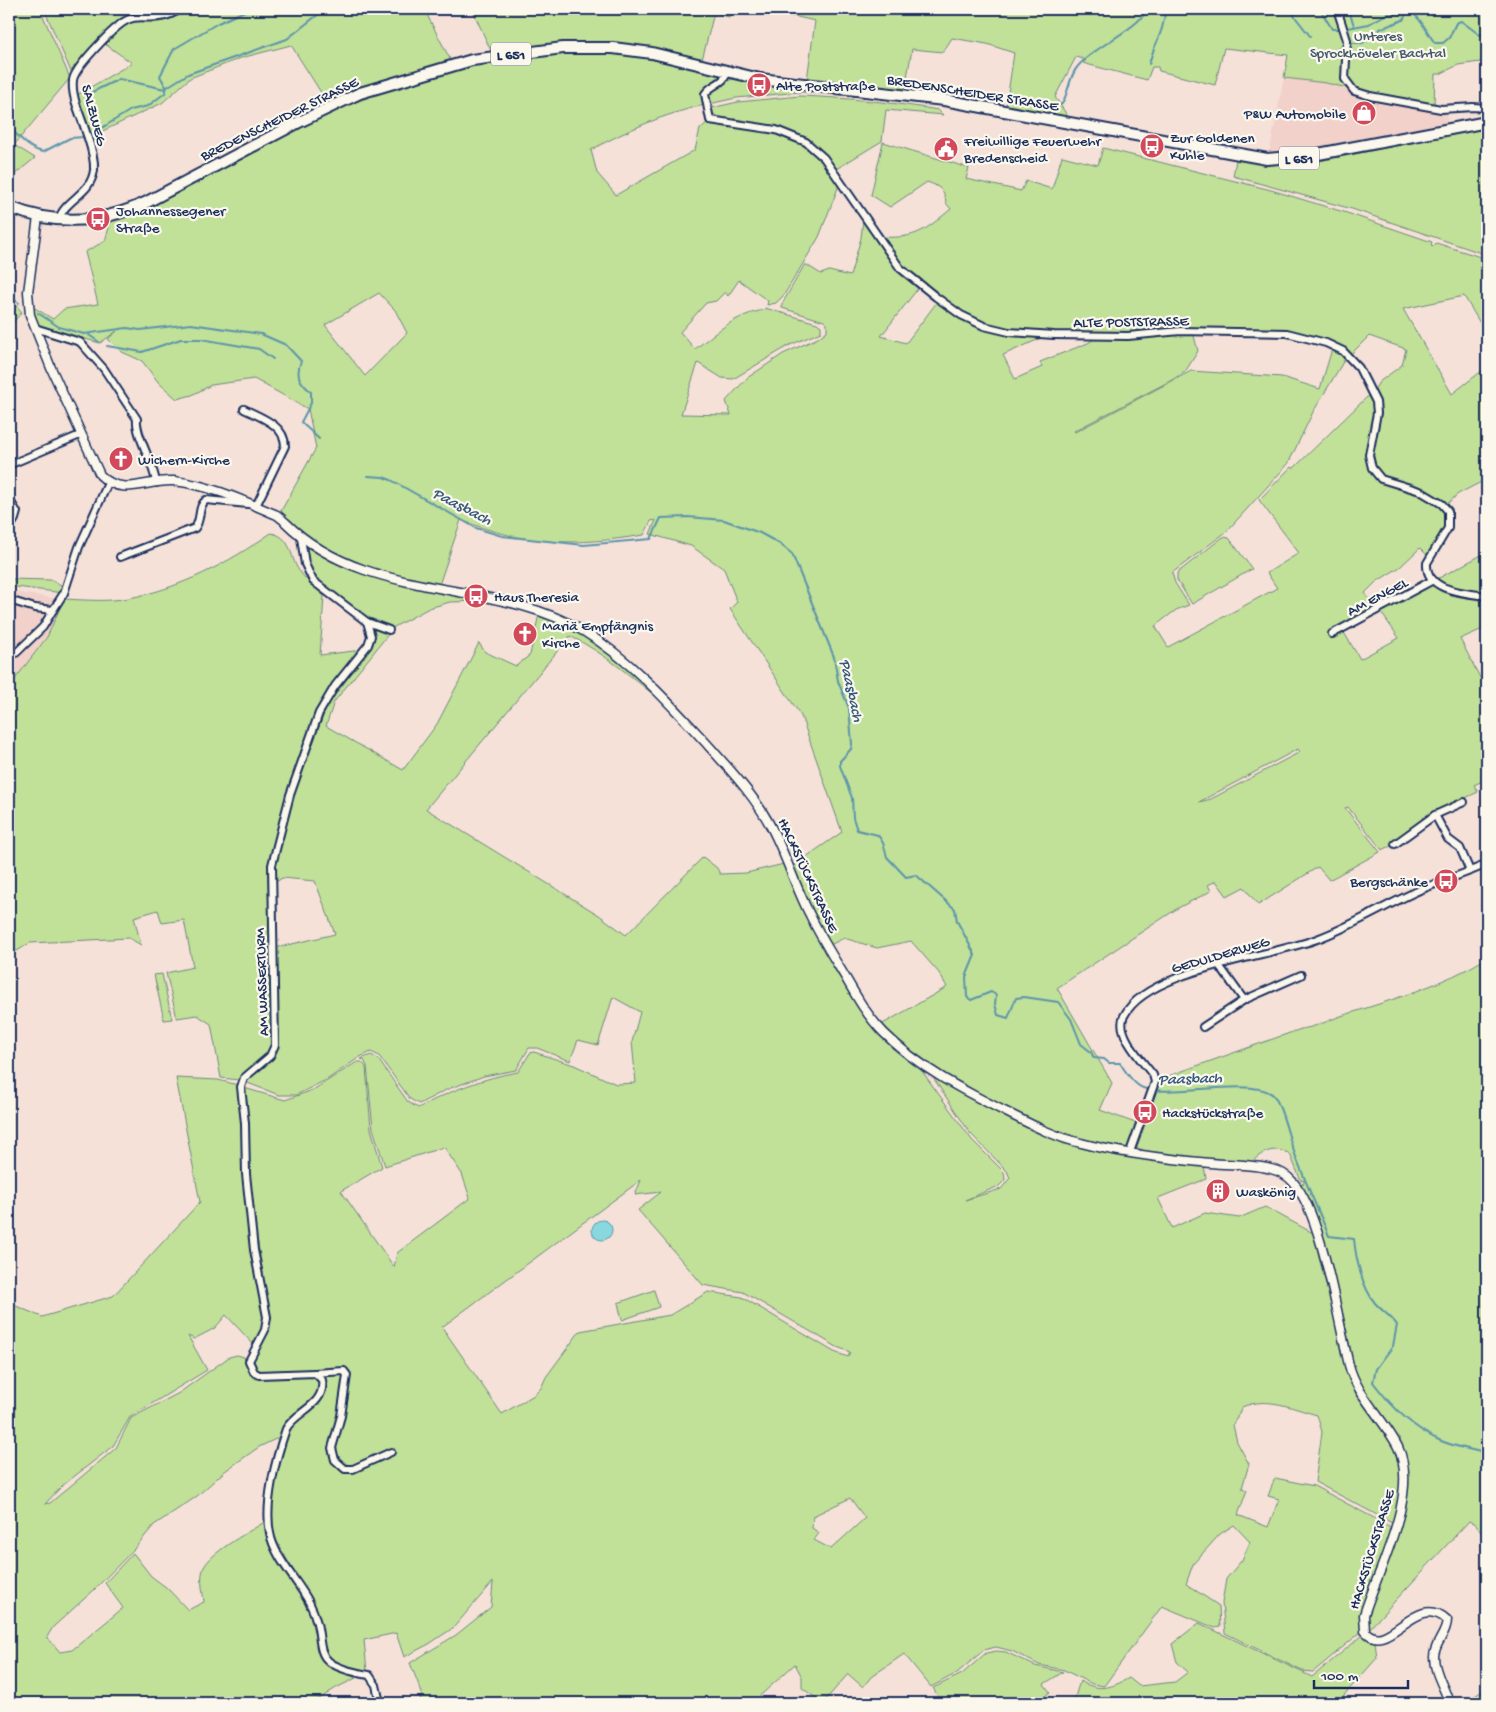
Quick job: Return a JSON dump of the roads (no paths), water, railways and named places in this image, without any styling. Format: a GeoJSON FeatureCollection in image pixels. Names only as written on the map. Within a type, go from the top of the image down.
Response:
{"type":"FeatureCollection","features":[{"type":"Feature","properties":{"kind":"main road","name":"BREDENSCHEIDER STRASSE"},"geometry":{"type":"LineString","coordinates":[[9,207],[38,217],[58,221],[98,219],[135,208],[340,102],[398,80],[464,62],[563,48],[612,48],[652,53],[770,81],[944,100],[1267,158],[1313,155],[1487,122]]}},
{"type":"Feature","properties":{"kind":"street","name":"SALZWEG"},"geometry":{"type":"LineString","coordinates":[[58,221],[65,206],[80,197],[92,179],[94,159],[73,84],[75,74],[124,21],[138,17],[160,19],[180,9]]}},
{"type":"Feature","properties":{"kind":"street"},"geometry":{"type":"LineString","coordinates":[[1337,9],[1347,40],[1345,78],[1354,91],[1441,109],[1473,106],[1487,108]]}},
{"type":"Feature","properties":{"kind":"street","name":"ALTE POSTSTRASSE"},"geometry":{"type":"LineString","coordinates":[[728,71],[723,82],[706,92],[705,100],[710,120],[776,130],[806,142],[824,158],[900,268],[936,297],[976,323],[1009,332],[1054,335],[1128,336],[1180,331],[1287,333],[1326,343],[1343,352],[1359,368],[1376,402],[1377,413],[1369,455],[1372,468],[1381,479],[1420,491],[1442,504],[1448,511],[1448,528],[1427,563],[1433,580]]}},
{"type":"Feature","properties":{"kind":"street"},"geometry":{"type":"LineString","coordinates":[[16,653],[44,627],[64,593],[79,547],[108,483],[93,462],[80,435],[29,312],[28,292],[38,217]]}},
{"type":"Feature","properties":{"kind":"street"},"geometry":{"type":"LineString","coordinates":[[35,328],[80,342],[104,369],[137,419],[136,426],[149,456],[156,483]]}},
{"type":"Feature","properties":{"kind":"street"},"geometry":{"type":"LineString","coordinates":[[120,557],[195,528],[199,523],[201,507],[206,500],[252,505],[285,446],[285,438],[281,431],[244,409]]}},
{"type":"Feature","properties":{"kind":"street"},"geometry":{"type":"LineString","coordinates":[[9,465],[80,435]]}},
{"type":"Feature","properties":{"kind":"street","name":"HACKSTÜCKSTRASSE"},"geometry":{"type":"LineString","coordinates":[[108,483],[124,487],[172,481],[199,486],[277,515],[301,538],[338,561],[380,575],[533,609],[586,633],[622,660],[667,701],[731,772],[764,813],[810,916],[865,1009],[886,1034],[932,1072],[1025,1121],[1068,1140],[1198,1162],[1270,1168],[1287,1176],[1301,1192],[1323,1254],[1351,1374],[1397,1445],[1404,1470],[1404,1490],[1400,1512],[1364,1615],[1364,1631],[1369,1636],[1388,1635],[1419,1614],[1432,1612],[1442,1615],[1446,1620],[1447,1626],[1436,1644],[1434,1657],[1449,1703]]}},
{"type":"Feature","properties":{"kind":"street"},"geometry":{"type":"LineString","coordinates":[[9,499],[17,512],[9,529]]}},
{"type":"Feature","properties":{"kind":"street"},"geometry":{"type":"LineString","coordinates":[[301,538],[304,564],[313,581],[367,622],[389,630]]}},
{"type":"Feature","properties":{"kind":"street"},"geometry":{"type":"LineString","coordinates":[[1433,580],[1449,589],[1487,596]]}},
{"type":"Feature","properties":{"kind":"street","name":"AM ENGEL"},"geometry":{"type":"LineString","coordinates":[[1332,634],[1433,580]]}},
{"type":"Feature","properties":{"kind":"street"},"geometry":{"type":"LineString","coordinates":[[9,600],[35,608],[53,610]]}},
{"type":"Feature","properties":{"kind":"street","name":"AM WASSERTURM"},"geometry":{"type":"LineString","coordinates":[[367,622],[371,633],[371,640],[323,706],[313,728],[290,795],[271,876],[275,1045],[270,1056],[244,1078],[240,1087],[245,1118],[245,1167],[250,1213],[267,1317],[265,1330],[249,1358],[250,1364],[254,1372],[259,1375],[344,1371],[347,1375],[341,1416],[332,1448],[333,1457],[337,1464],[345,1469],[356,1468],[391,1452]]}},
{"type":"Feature","properties":{"kind":"street"},"geometry":{"type":"LineString","coordinates":[[1396,844],[1435,815],[1464,802]]}},
{"type":"Feature","properties":{"kind":"street"},"geometry":{"type":"LineString","coordinates":[[1435,815],[1448,839],[1460,848],[1470,871]]}},
{"type":"Feature","properties":{"kind":"street","name":"GEDULDERWEG"},"geometry":{"type":"LineString","coordinates":[[1130,1152],[1153,1090],[1153,1075],[1123,1032],[1124,1016],[1154,987],[1218,964],[1315,940],[1413,893],[1487,864]]}},
{"type":"Feature","properties":{"kind":"street"},"geometry":{"type":"LineString","coordinates":[[1218,964],[1244,1000]]}},
{"type":"Feature","properties":{"kind":"street"},"geometry":{"type":"LineString","coordinates":[[1204,1027],[1244,1000],[1301,975]]}},
{"type":"Feature","properties":{"kind":"street"},"geometry":{"type":"LineString","coordinates":[[315,1373],[322,1380],[321,1393],[310,1408],[289,1423],[283,1437],[270,1496],[270,1534],[283,1562],[310,1603],[321,1651],[327,1661],[353,1672],[369,1675],[376,1686],[380,1703]]}},
{"type":"Feature","properties":{"kind":"water"},"geometry":{"type":"Polygon","coordinates":[[[602,1220],[609,1223],[612,1230],[609,1237],[602,1240],[595,1237],[592,1230],[595,1223],[602,1220]]]}},
{"type":"Feature","properties":{"kind":"waterway"},"geometry":{"type":"LineString","coordinates":[[166,87],[160,76],[174,49],[218,23],[249,9]]}},
{"type":"Feature","properties":{"kind":"waterway"},"geometry":{"type":"LineString","coordinates":[[9,128],[33,149],[43,152],[70,138],[84,137],[92,134],[131,110],[148,106],[165,93],[167,87],[188,74],[287,39],[325,9]]}},
{"type":"Feature","properties":{"kind":"waterway"},"geometry":{"type":"LineString","coordinates":[[1046,108],[1062,104],[1073,74],[1079,65],[1135,24],[1148,9]]}},
{"type":"Feature","properties":{"kind":"waterway"},"geometry":{"type":"LineString","coordinates":[[1149,64],[1165,17],[1165,9]]}},
{"type":"Feature","properties":{"kind":"waterway"},"geometry":{"type":"LineString","coordinates":[[1289,9],[1310,36]]}},
{"type":"Feature","properties":{"kind":"waterway"},"geometry":{"type":"LineString","coordinates":[[1320,9],[1332,29],[1341,29]]}},
{"type":"Feature","properties":{"kind":"waterway"},"geometry":{"type":"LineString","coordinates":[[1348,9],[1354,25]]}},
{"type":"Feature","properties":{"kind":"waterway"},"geometry":{"type":"LineString","coordinates":[[1414,14],[1452,9]]}},
{"type":"Feature","properties":{"kind":"waterway"},"geometry":{"type":"LineString","coordinates":[[1348,28],[1369,24],[1385,15],[1411,11],[1435,43],[1443,43],[1449,38],[1456,23],[1461,21],[1480,35],[1487,31]]}},
{"type":"Feature","properties":{"kind":"waterway"},"geometry":{"type":"LineString","coordinates":[[1352,43],[1362,43],[1375,36],[1380,29],[1403,20],[1406,14]]}},
{"type":"Feature","properties":{"kind":"waterway"},"geometry":{"type":"LineString","coordinates":[[1333,52],[1344,46]]}},
{"type":"Feature","properties":{"kind":"waterway"},"geometry":{"type":"LineString","coordinates":[[88,94],[119,79],[165,89]]}},
{"type":"Feature","properties":{"kind":"waterway","name":"Paasbach"},"geometry":{"type":"LineString","coordinates":[[9,296],[19,303]]}},
{"type":"Feature","properties":{"kind":"waterway","name":"Paasbach"},"geometry":{"type":"LineString","coordinates":[[38,313],[59,327],[84,334],[127,328],[140,330],[191,324],[261,334],[286,345],[301,361],[298,371],[299,375],[304,385],[311,392],[311,403],[301,422],[319,439]]}},
{"type":"Feature","properties":{"kind":"waterway"},"geometry":{"type":"LineString","coordinates":[[89,335],[99,342]]}},
{"type":"Feature","properties":{"kind":"waterway"},"geometry":{"type":"LineString","coordinates":[[107,346],[142,352],[181,339],[201,339],[259,349],[273,359]]}},
{"type":"Feature","properties":{"kind":"waterway","name":"Paasbach"},"geometry":{"type":"LineString","coordinates":[[368,476],[383,477],[391,480],[476,528],[502,536],[584,545],[651,539],[661,518],[688,517],[724,520],[760,533],[780,544],[792,554],[834,657],[838,681],[849,708],[852,744],[851,749],[840,761],[840,766],[852,798],[853,818],[857,830],[878,835],[883,843],[887,857],[906,877],[916,875],[955,909],[957,921],[975,955],[966,977],[967,997],[971,1000],[991,992],[996,995],[995,1004],[998,1015],[1008,1018],[1016,998],[1024,997],[1058,1002],[1071,1019],[1081,1044],[1091,1052],[1094,1058],[1104,1059],[1109,1063],[1120,1063],[1133,1081],[1143,1088],[1173,1091],[1232,1087],[1250,1088],[1265,1090],[1274,1096],[1300,1167],[1329,1236],[1354,1239],[1358,1264],[1370,1296],[1397,1325],[1393,1346],[1376,1369],[1373,1382],[1395,1408],[1411,1423],[1429,1435],[1456,1446],[1487,1454]]}},
{"type":"Feature","properties":{"kind":"place","name":"Alte Poststraße"},"geometry":{"type":"Point","coordinates":[759,85]}},
{"type":"Feature","properties":{"kind":"place","name":"P&W Automobile"},"geometry":{"type":"Point","coordinates":[1364,113]}},
{"type":"Feature","properties":{"kind":"place","name":"Zur Goldenen Kuhle"},"geometry":{"type":"Point","coordinates":[1152,146]}},
{"type":"Feature","properties":{"kind":"place","name":"Freiwillige Feuerwehr Bredenscheid"},"geometry":{"type":"Point","coordinates":[946,149]}},
{"type":"Feature","properties":{"kind":"place","name":"Johannessegener Straße"},"geometry":{"type":"Point","coordinates":[98,219]}},
{"type":"Feature","properties":{"kind":"place","name":"Wichern-Kirche"},"geometry":{"type":"Point","coordinates":[121,459]}},
{"type":"Feature","properties":{"kind":"place","name":"Haus Theresia"},"geometry":{"type":"Point","coordinates":[476,596]}},
{"type":"Feature","properties":{"kind":"place","name":"Mariä Empfängnis Kirche"},"geometry":{"type":"Point","coordinates":[525,634]}},
{"type":"Feature","properties":{"kind":"place","name":"Bergschänke"},"geometry":{"type":"Point","coordinates":[1446,881]}},
{"type":"Feature","properties":{"kind":"place","name":"Hackstückstraße"},"geometry":{"type":"Point","coordinates":[1145,1112]}},
{"type":"Feature","properties":{"kind":"place","name":"Waskönig"},"geometry":{"type":"Point","coordinates":[1218,1191]}},
{"type":"Feature","properties":{"kind":"park label","name":"Unteres Sprockhöveler Bachtal"},"geometry":{"type":"Point","coordinates":[1378,44]}}]}
